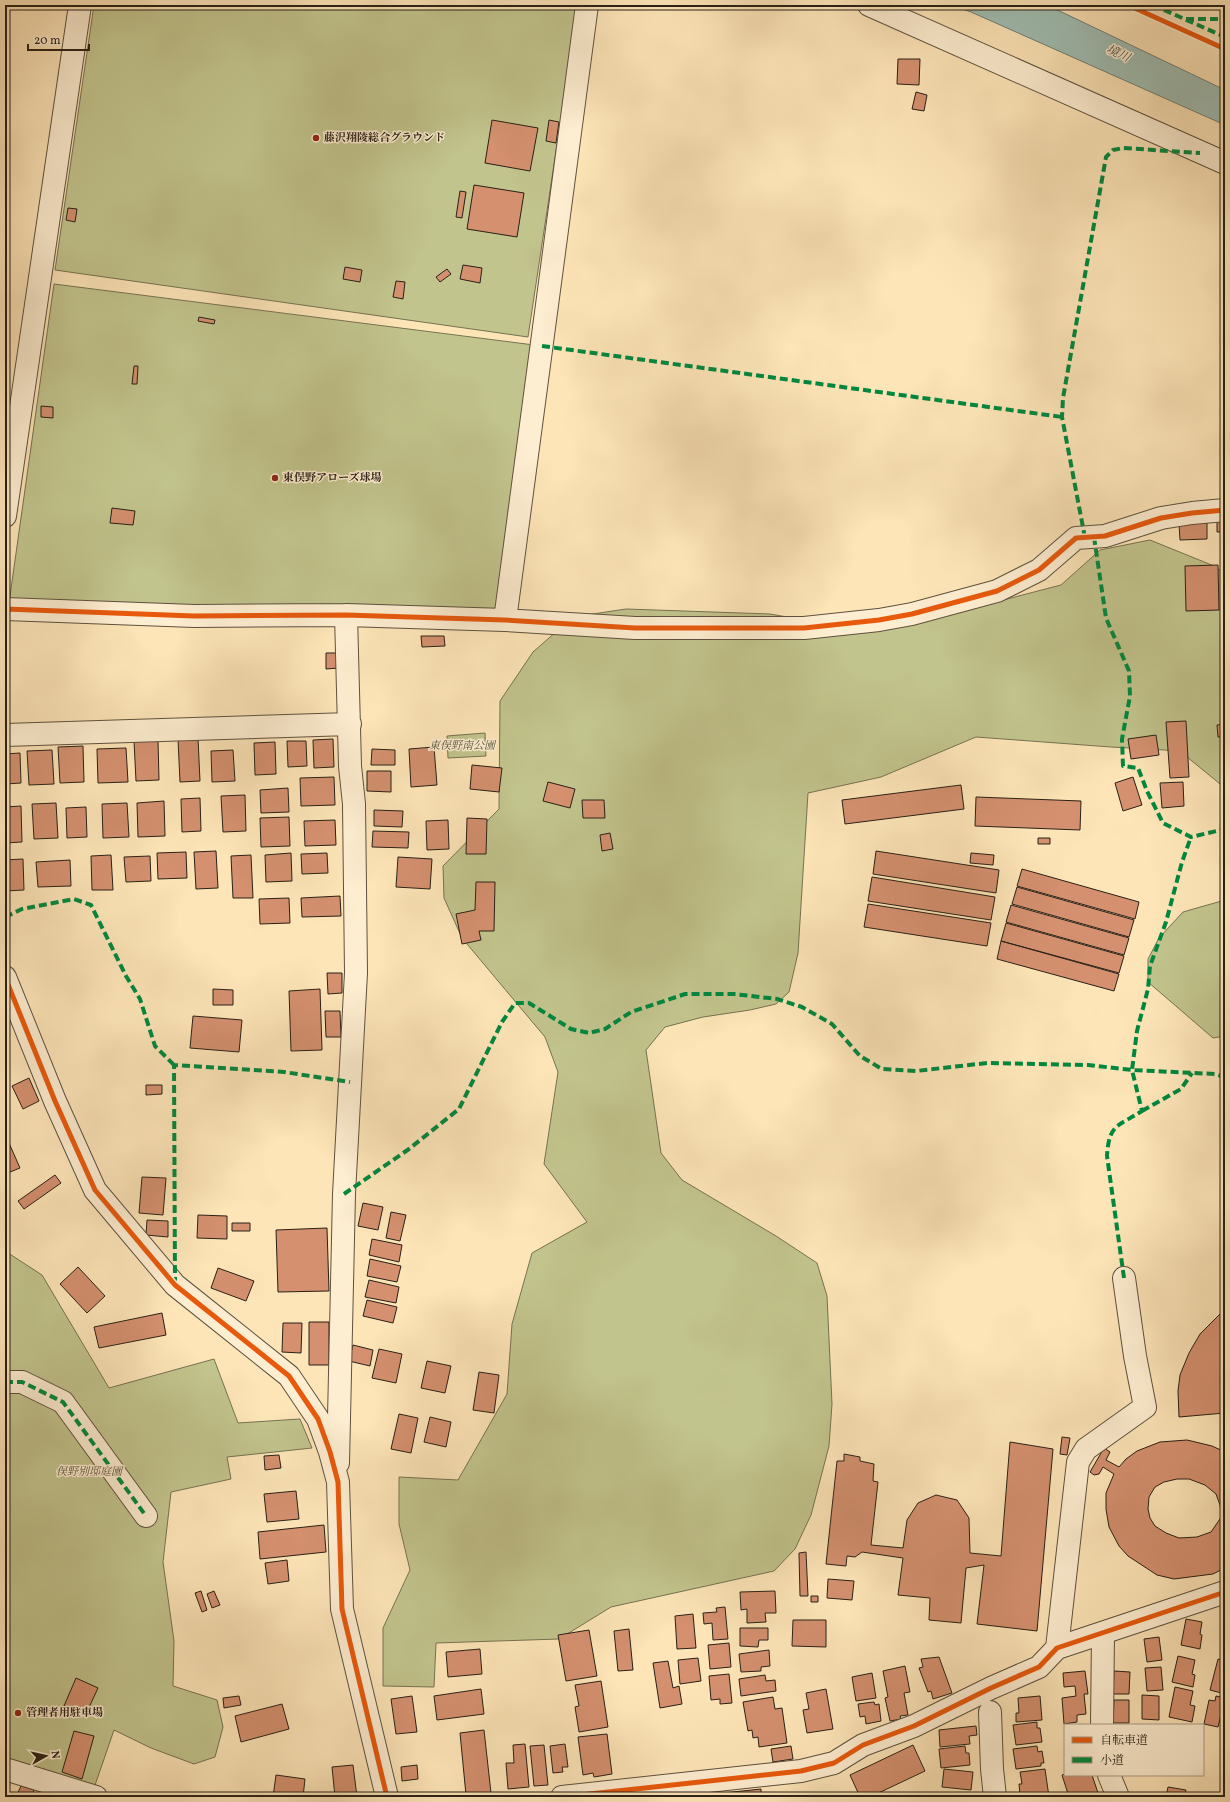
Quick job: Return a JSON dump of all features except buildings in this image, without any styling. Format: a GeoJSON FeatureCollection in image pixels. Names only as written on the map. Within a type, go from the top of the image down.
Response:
{"type":"FeatureCollection","features":[{"type":"Feature","properties":{"kind":"street"},"geometry":{"type":"LineString","coordinates":[[5,516],[80,5]]}},
{"type":"Feature","properties":{"kind":"street"},"geometry":{"type":"LineString","coordinates":[[505,620],[587,5]]}},
{"type":"Feature","properties":{"kind":"street"},"geometry":{"type":"LineString","coordinates":[[869,5],[1225,163]]}},
{"type":"Feature","properties":{"kind":"street"},"geometry":{"type":"LineString","coordinates":[[5,609],[194,616],[346,615],[505,620],[635,628],[804,628],[879,620],[912,614],[997,591],[1039,570],[1076,538],[1105,536],[1141,524],[1169,517],[1225,510]]}},
{"type":"Feature","properties":{"kind":"street"},"geometry":{"type":"LineString","coordinates":[[346,615],[350,766],[355,819],[356,973],[344,1194],[338,1482],[342,1609],[387,1797]]}},
{"type":"Feature","properties":{"kind":"street"},"geometry":{"type":"LineString","coordinates":[[5,735],[350,724]]}},
{"type":"Feature","properties":{"kind":"street"},"geometry":{"type":"LineString","coordinates":[[5,977],[54,1101],[95,1190],[175,1285],[288,1376],[318,1419],[330,1452],[338,1482]]}},
{"type":"Feature","properties":{"kind":"street"},"geometry":{"type":"LineString","coordinates":[[1057,1648],[1078,1462],[1086,1449],[1145,1406],[1135,1356],[1124,1278]]}},
{"type":"Feature","properties":{"kind":"street"},"geometry":{"type":"LineString","coordinates":[[5,1382],[22,1382],[63,1402],[146,1516]]}},
{"type":"Feature","properties":{"kind":"street"},"geometry":{"type":"LineString","coordinates":[[562,1797],[801,1772],[834,1763],[863,1745],[914,1726],[991,1688],[1039,1667],[1057,1648],[1103,1634],[1225,1592]]}},
{"type":"Feature","properties":{"kind":"street"},"geometry":{"type":"LineString","coordinates":[[1102,1724],[1103,1634]]}},
{"type":"Feature","properties":{"kind":"street"},"geometry":{"type":"LineString","coordinates":[[990,1712],[992,1769],[995,1797]]}},
{"type":"Feature","properties":{"kind":"street"},"geometry":{"type":"LineString","coordinates":[[5,1770],[96,1797]]}},
{"type":"Feature","properties":{"kind":"street"},"geometry":{"type":"LineString","coordinates":[[1109,1776],[1118,1797]]}},
{"type":"Feature","properties":{"kind":"green space","name":"藤沢翔陵総合グラウンド"},"geometry":{"type":"Polygon","coordinates":[[[94,5],[578,5],[528,337],[55,270],[94,5]]]}},
{"type":"Feature","properties":{"kind":"green space","name":"東俣野アローズ球場"},"geometry":{"type":"Polygon","coordinates":[[[54,284],[542,346],[505,620],[8,610],[54,284]]]}},
{"type":"Feature","properties":{"kind":"green space"},"geometry":{"type":"Polygon","coordinates":[[[1150,540],[1214,566],[1225,574],[1225,788],[1181,752],[976,737],[881,777],[808,793],[798,953],[789,992],[776,1004],[750,1010],[703,1017],[665,1027],[646,1050],[661,1153],[682,1180],[776,1236],[817,1263],[827,1296],[832,1404],[829,1446],[811,1515],[795,1549],[774,1571],[611,1607],[559,1639],[436,1643],[434,1687],[383,1686],[383,1628],[410,1570],[399,1524],[399,1477],[458,1480],[507,1394],[512,1324],[532,1253],[587,1222],[544,1164],[558,1072],[545,1037],[462,938],[444,898],[443,866],[499,809],[500,701],[533,652],[573,617],[626,609],[770,614],[856,629],[934,618],[1061,585],[1100,550],[1150,540]]]}},
{"type":"Feature","properties":{"kind":"green space","name":"東俣野南公園"},"geometry":{"type":"Polygon","coordinates":[[[485,733],[486,756],[448,758],[447,736],[485,733]]]}},
{"type":"Feature","properties":{"kind":"green space"},"geometry":{"type":"Polygon","coordinates":[[[1225,900],[1225,1036],[1213,1038],[1148,982],[1148,959],[1159,938],[1183,912],[1225,900]]]}},
{"type":"Feature","properties":{"kind":"green space","name":"俣野別邸庭園"},"geometry":{"type":"Polygon","coordinates":[[[5,1251],[42,1275],[109,1388],[214,1359],[238,1423],[300,1419],[312,1448],[227,1457],[231,1479],[171,1492],[163,1562],[174,1641],[173,1686],[217,1700],[223,1727],[215,1757],[194,1764],[151,1748],[114,1730],[93,1791],[5,1762],[5,1251]]]}},
{"type":"Feature","properties":{"kind":"water","name":"境川"},"geometry":{"type":"Polygon","coordinates":[[[950,5],[1047,5],[1225,90],[1225,125],[971,12],[950,5]]]}},
{"type":"Feature","properties":{"kind":"marked path"},"geometry":{"type":"LineString","coordinates":[[1153,5],[1225,37]]}},
{"type":"Feature","properties":{"kind":"marked path"},"geometry":{"type":"LineString","coordinates":[[1186,19],[1225,19]]}},
{"type":"Feature","properties":{"kind":"marked path"},"geometry":{"type":"LineString","coordinates":[[1085,538],[1062,417],[1063,398],[1106,157],[1113,150],[1123,148],[1200,153]]}},
{"type":"Feature","properties":{"kind":"marked path"},"geometry":{"type":"LineString","coordinates":[[542,346],[1062,417]]}},
{"type":"Feature","properties":{"kind":"marked path"},"geometry":{"type":"LineString","coordinates":[[1094,537],[1106,618],[1129,671],[1130,696],[1122,739],[1123,766],[1138,768],[1147,791],[1163,823],[1191,837],[1225,829]]}},
{"type":"Feature","properties":{"kind":"marked path"},"geometry":{"type":"LineString","coordinates":[[1124,1278],[1107,1156],[1108,1146],[1112,1132],[1120,1124],[1142,1111],[1132,1070],[1137,1031],[1148,989],[1150,966],[1166,922],[1182,862],[1191,837]]}},
{"type":"Feature","properties":{"kind":"marked path"},"geometry":{"type":"LineString","coordinates":[[5,917],[22,909],[74,899],[91,905],[126,976],[140,999],[155,1046],[174,1065]]}},
{"type":"Feature","properties":{"kind":"marked path"},"geometry":{"type":"LineString","coordinates":[[344,1194],[409,1149],[459,1109],[502,1022],[515,1003],[529,1003],[571,1029],[589,1033],[605,1029],[631,1012],[685,994],[734,994],[777,999],[802,1007],[832,1024],[860,1056],[882,1069],[916,1071],[987,1063],[1088,1065],[1132,1070],[1215,1074],[1225,1077]]}},
{"type":"Feature","properties":{"kind":"marked path"},"geometry":{"type":"LineString","coordinates":[[175,1285],[174,1065],[284,1072],[350,1082]]}},
{"type":"Feature","properties":{"kind":"marked path"},"geometry":{"type":"LineString","coordinates":[[1142,1111],[1181,1089],[1192,1073]]}},
{"type":"Feature","properties":{"kind":"marked path"},"geometry":{"type":"LineString","coordinates":[[5,1382],[22,1382],[63,1402],[146,1516]]}},
{"type":"Feature","properties":{"kind":"cycle path"},"geometry":{"type":"LineString","coordinates":[[1128,5],[1225,49]]}},
{"type":"Feature","properties":{"kind":"cycle path"},"geometry":{"type":"LineString","coordinates":[[5,609],[194,616],[346,615],[505,620],[635,628],[804,628],[879,620],[912,614],[997,591],[1039,570],[1076,538],[1105,536],[1161,518],[1225,510]]}},
{"type":"Feature","properties":{"kind":"cycle path"},"geometry":{"type":"LineString","coordinates":[[5,977],[55,1101],[95,1190],[175,1285],[289,1376],[318,1419],[330,1452],[338,1482],[342,1609],[387,1797]]}},
{"type":"Feature","properties":{"kind":"cycle path"},"geometry":{"type":"LineString","coordinates":[[562,1797],[801,1771],[834,1763],[863,1745],[914,1726],[991,1688],[1039,1667],[1057,1648],[1225,1592]]}},
{"type":"Feature","properties":{"kind":"place","name":"藤沢翔陵総合グラウンド"},"geometry":{"type":"Point","coordinates":[316,138]}},
{"type":"Feature","properties":{"kind":"place","name":"東俣野アローズ球場"},"geometry":{"type":"Point","coordinates":[275,478]}},
{"type":"Feature","properties":{"kind":"place","name":"管理者用駐車場"},"geometry":{"type":"Point","coordinates":[18,1713]}}]}
